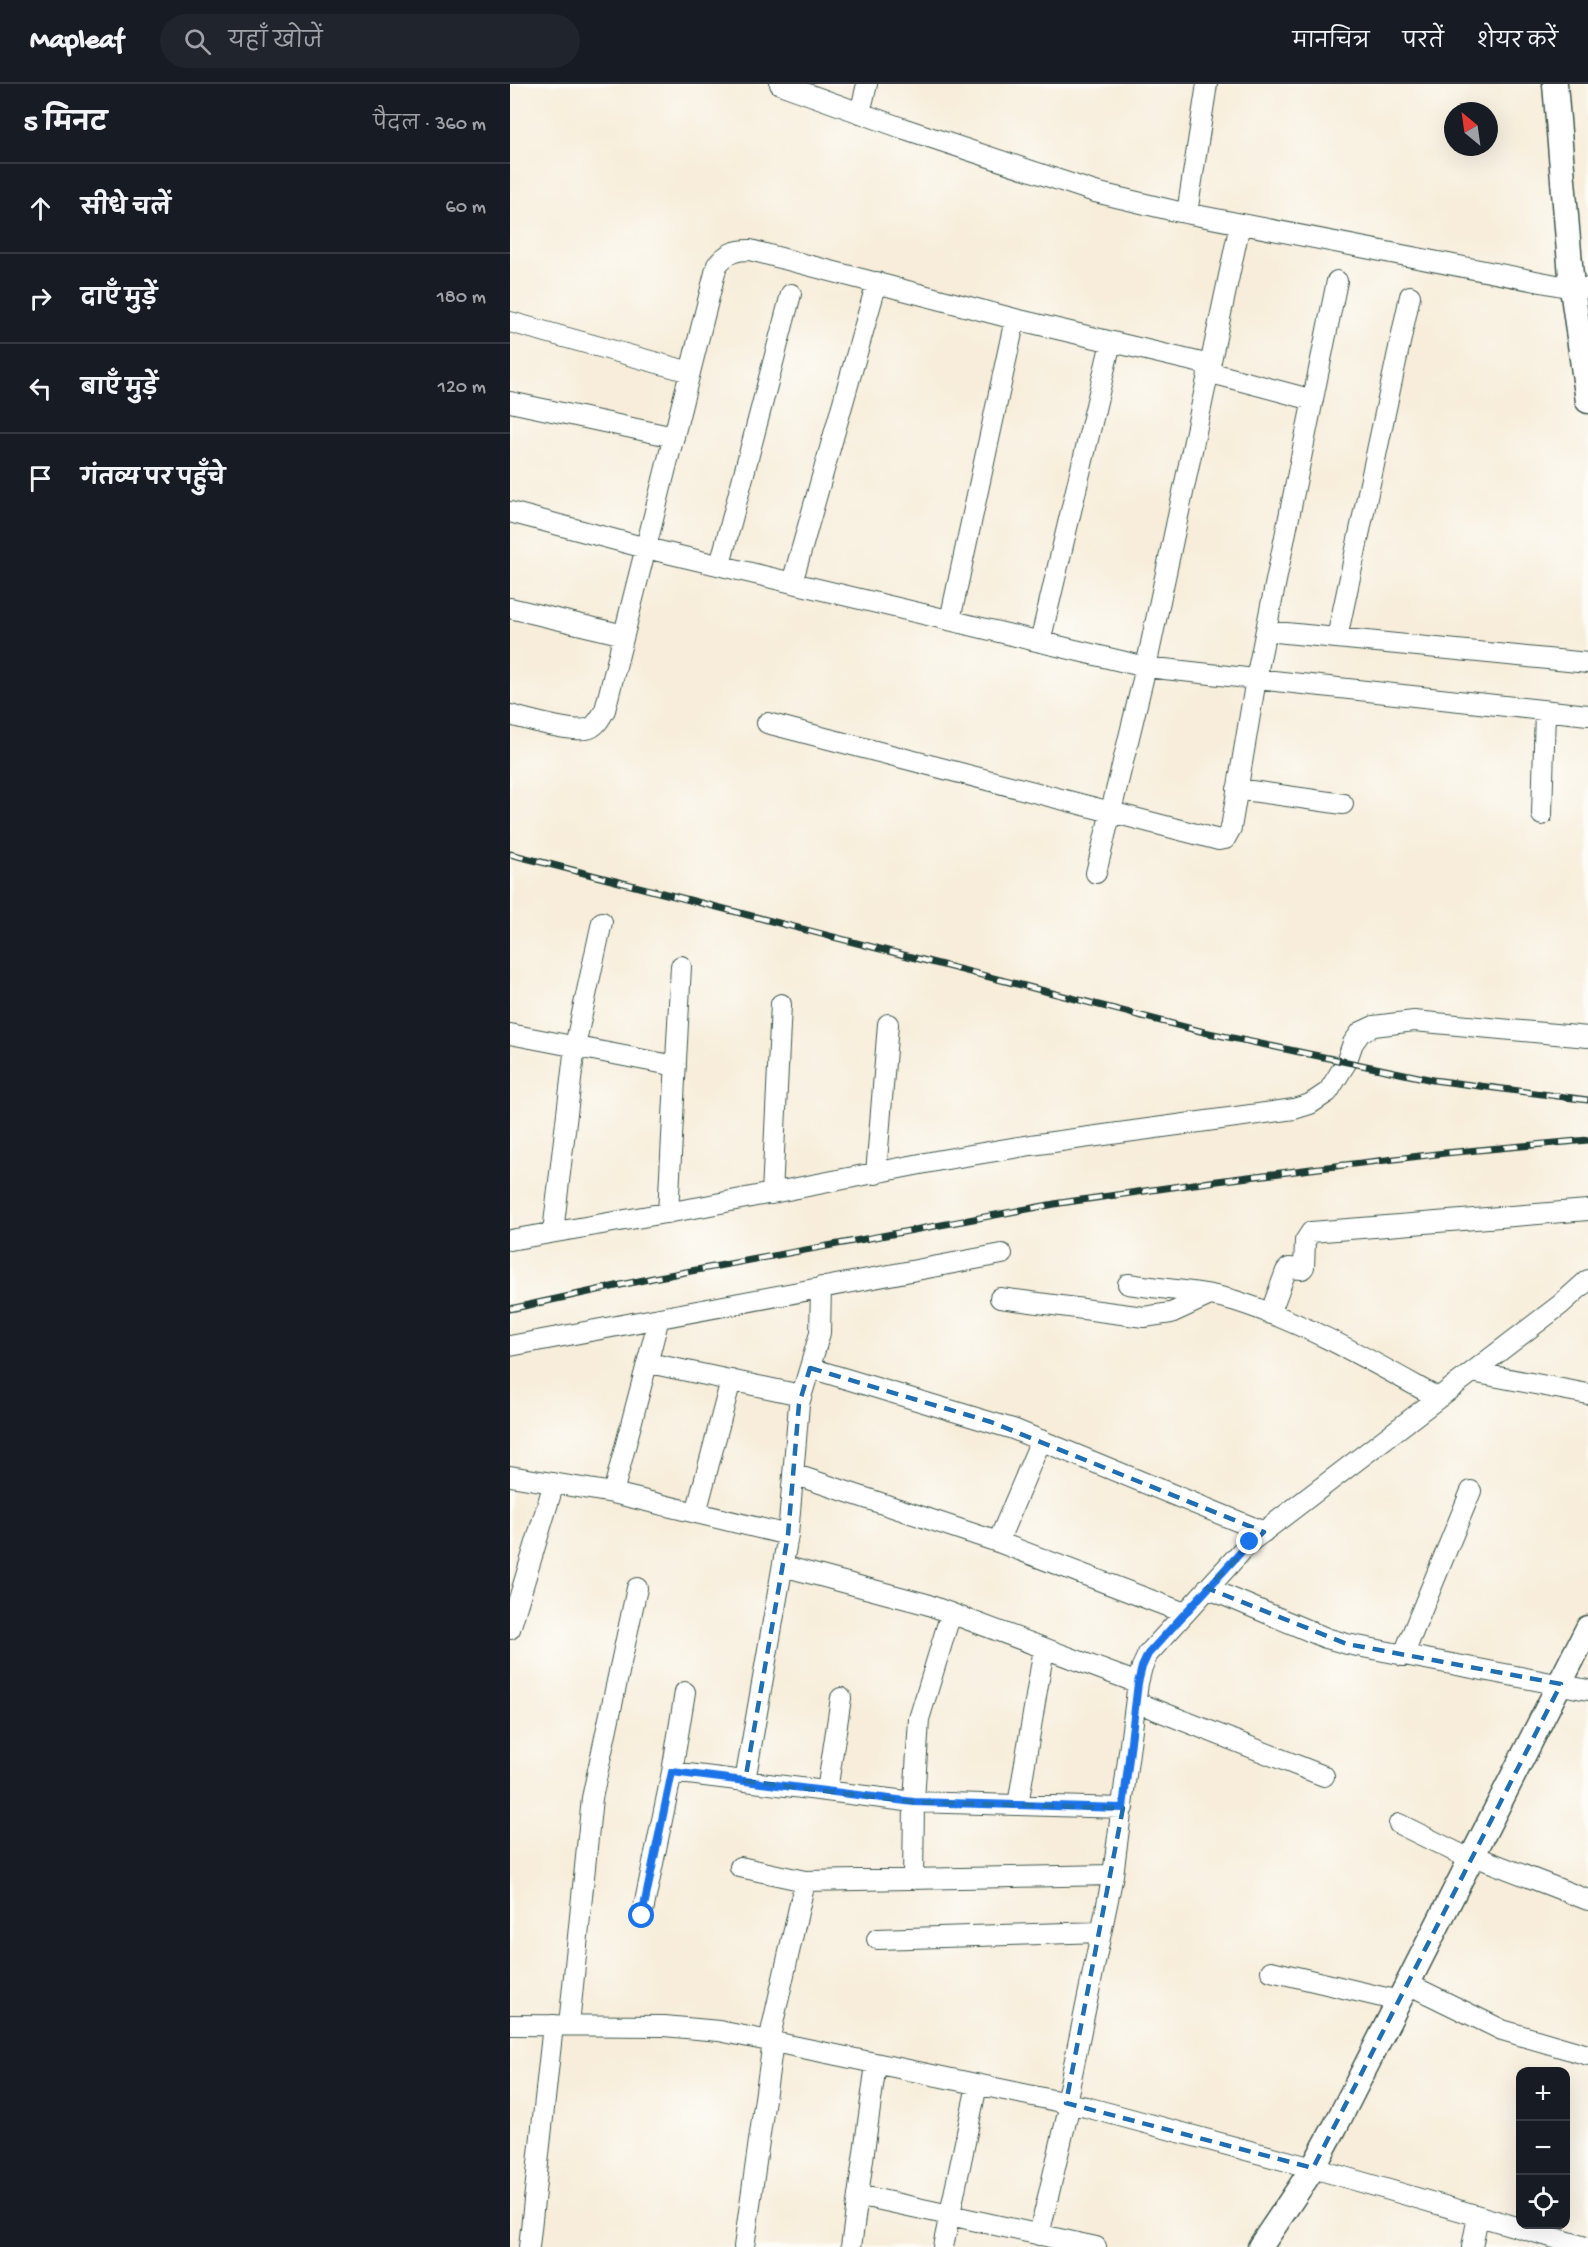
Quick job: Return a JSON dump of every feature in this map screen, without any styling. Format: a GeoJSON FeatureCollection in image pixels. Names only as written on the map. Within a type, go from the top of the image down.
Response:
{"type":"FeatureCollection","features":[{"type":"Feature","properties":{"kind":"main road"},"geometry":{"type":"LineString","coordinates":[[1555,84],[1580,288],[1588,401]]}},
{"type":"Feature","properties":{"kind":"main road"},"geometry":{"type":"LineString","coordinates":[[1260,2247],[1313,2168],[1473,1858],[1588,1628]]}},
{"type":"Feature","properties":{"kind":"street"},"geometry":{"type":"LineString","coordinates":[[780,84],[801,88],[860,113],[1095,192],[1240,224],[1580,288]]}},
{"type":"Feature","properties":{"kind":"street"},"geometry":{"type":"LineString","coordinates":[[860,113],[867,84]]}},
{"type":"Feature","properties":{"kind":"street"},"geometry":{"type":"LineString","coordinates":[[1187,213],[1207,84]]}},
{"type":"Feature","properties":{"kind":"street"},"geometry":{"type":"LineString","coordinates":[[1096,873],[1146,667],[1240,224]]}},
{"type":"Feature","properties":{"kind":"street"},"geometry":{"type":"LineString","coordinates":[[510,715],[577,730],[589,728],[599,721],[605,710],[717,265],[726,254],[738,250],[750,250],[1111,342],[1313,400]]}},
{"type":"Feature","properties":{"kind":"street"},"geometry":{"type":"LineString","coordinates":[[767,723],[1219,840],[1225,839],[1229,834],[1256,679],[1338,281]]}},
{"type":"Feature","properties":{"kind":"street"},"geometry":{"type":"LineString","coordinates":[[792,583],[877,282]]}},
{"type":"Feature","properties":{"kind":"street"},"geometry":{"type":"LineString","coordinates":[[720,565],[791,294]]}},
{"type":"Feature","properties":{"kind":"street"},"geometry":{"type":"LineString","coordinates":[[1337,638],[1410,296]]}},
{"type":"Feature","properties":{"kind":"street"},"geometry":{"type":"LineString","coordinates":[[950,620],[1015,319]]}},
{"type":"Feature","properties":{"kind":"street"},"geometry":{"type":"LineString","coordinates":[[510,322],[690,372]]}},
{"type":"Feature","properties":{"kind":"street"},"geometry":{"type":"LineString","coordinates":[[1040,642],[1111,342]]}},
{"type":"Feature","properties":{"kind":"street"},"geometry":{"type":"LineString","coordinates":[[510,402],[674,437]]}},
{"type":"Feature","properties":{"kind":"street"},"geometry":{"type":"LineString","coordinates":[[510,512],[646,548],[1146,667],[1588,716]]}},
{"type":"Feature","properties":{"kind":"street"},"geometry":{"type":"LineString","coordinates":[[510,608],[624,634]]}},
{"type":"Feature","properties":{"kind":"street"},"geometry":{"type":"LineString","coordinates":[[1266,631],[1588,663]]}},
{"type":"Feature","properties":{"kind":"street"},"geometry":{"type":"LineString","coordinates":[[1542,815],[1545,711]]}},
{"type":"Feature","properties":{"kind":"street"},"geometry":{"type":"LineString","coordinates":[[1237,789],[1343,804]]}},
{"type":"Feature","properties":{"kind":"street"},"geometry":{"type":"LineString","coordinates":[[553,1233],[575,1047],[602,922]]}},
{"type":"Feature","properties":{"kind":"street"},"geometry":{"type":"LineString","coordinates":[[668,1213],[681,966]]}},
{"type":"Feature","properties":{"kind":"street"},"geometry":{"type":"LineString","coordinates":[[772,1194],[781,1004]]}},
{"type":"Feature","properties":{"kind":"street"},"geometry":{"type":"LineString","coordinates":[[510,1240],[772,1194],[1030,1145],[1294,1109],[1310,1104],[1328,1092],[1346,1063],[1353,1043],[1361,1032],[1374,1026],[1414,1022],[1588,1037]]}},
{"type":"Feature","properties":{"kind":"street"},"geometry":{"type":"LineString","coordinates":[[876,1174],[888,1024]]}},
{"type":"Feature","properties":{"kind":"street"},"geometry":{"type":"LineString","coordinates":[[510,1034],[676,1066]]}},
{"type":"Feature","properties":{"kind":"street"},"geometry":{"type":"LineString","coordinates":[[1270,1314],[1282,1275],[1289,1268],[1302,1269],[1304,1267],[1305,1241],[1311,1232],[1588,1210]]}},
{"type":"Feature","properties":{"kind":"street"},"geometry":{"type":"LineString","coordinates":[[510,1346],[1002,1254]]}},
{"type":"Feature","properties":{"kind":"street"},"geometry":{"type":"LineString","coordinates":[[1040,2235],[1113,1875],[1137,1692],[1142,1667],[1148,1654],[1240,1552],[1560,1305],[1588,1280]]}},
{"type":"Feature","properties":{"kind":"street"},"geometry":{"type":"LineString","coordinates":[[1128,1284],[1236,1301],[1336,1341],[1438,1398]]}},
{"type":"Feature","properties":{"kind":"street"},"geometry":{"type":"LineString","coordinates":[[745,1781],[788,1535],[801,1395],[820,1333],[821,1287]]}},
{"type":"Feature","properties":{"kind":"street"},"geometry":{"type":"LineString","coordinates":[[1000,1298],[1144,1317],[1171,1313],[1209,1296]]}},
{"type":"Feature","properties":{"kind":"street"},"geometry":{"type":"LineString","coordinates":[[613,1493],[659,1318]]}},
{"type":"Feature","properties":{"kind":"street"},"geometry":{"type":"LineString","coordinates":[[649,1363],[801,1395]]}},
{"type":"Feature","properties":{"kind":"street"},"geometry":{"type":"LineString","coordinates":[[810,1368],[1013,1429],[1264,1532]]}},
{"type":"Feature","properties":{"kind":"street"},"geometry":{"type":"LineString","coordinates":[[1472,1372],[1588,1394]]}},
{"type":"Feature","properties":{"kind":"street"},"geometry":{"type":"LineString","coordinates":[[696,1513],[731,1380]]}},
{"type":"Feature","properties":{"kind":"street"},"geometry":{"type":"LineString","coordinates":[[998,1542],[1041,1440]]}},
{"type":"Feature","properties":{"kind":"street"},"geometry":{"type":"LineString","coordinates":[[793,1474],[998,1542],[1185,1613]]}},
{"type":"Feature","properties":{"kind":"street"},"geometry":{"type":"LineString","coordinates":[[510,1476],[613,1493],[788,1535]]}},
{"type":"Feature","properties":{"kind":"street"},"geometry":{"type":"LineString","coordinates":[[510,1629],[554,1484]]}},
{"type":"Feature","properties":{"kind":"street"},"geometry":{"type":"LineString","coordinates":[[1403,1656],[1471,1491]]}},
{"type":"Feature","properties":{"kind":"street"},"geometry":{"type":"LineString","coordinates":[[783,1566],[951,1612],[1044,1648],[1324,1776]]}},
{"type":"Feature","properties":{"kind":"street"},"geometry":{"type":"LineString","coordinates":[[529,2247],[590,1806],[637,1588]]}},
{"type":"Feature","properties":{"kind":"street"},"geometry":{"type":"LineString","coordinates":[[1208,1588],[1326,1638],[1367,1650],[1588,1690]]}},
{"type":"Feature","properties":{"kind":"street"},"geometry":{"type":"LineString","coordinates":[[913,1879],[914,1802],[919,1719],[951,1612]]}},
{"type":"Feature","properties":{"kind":"street"},"geometry":{"type":"LineString","coordinates":[[1018,1804],[1044,1648]]}},
{"type":"Feature","properties":{"kind":"street"},"geometry":{"type":"LineString","coordinates":[[642,1916],[672,1772],[685,1692]]}},
{"type":"Feature","properties":{"kind":"street"},"geometry":{"type":"LineString","coordinates":[[827,1791],[841,1698]]}},
{"type":"Feature","properties":{"kind":"street"},"geometry":{"type":"LineString","coordinates":[[672,1772],[914,1802],[1123,1808]]}},
{"type":"Feature","properties":{"kind":"street"},"geometry":{"type":"LineString","coordinates":[[1399,1824],[1473,1858],[1588,1900]]}},
{"type":"Feature","properties":{"kind":"street"},"geometry":{"type":"LineString","coordinates":[[740,1867],[805,1881],[1113,1875]]}},
{"type":"Feature","properties":{"kind":"street"},"geometry":{"type":"LineString","coordinates":[[744,2247],[771,2042],[805,1881]]}},
{"type":"Feature","properties":{"kind":"street"},"geometry":{"type":"LineString","coordinates":[[877,1939],[1101,1932]]}},
{"type":"Feature","properties":{"kind":"street"},"geometry":{"type":"LineString","coordinates":[[1271,1971],[1404,1993],[1502,2030],[1588,2055]]}},
{"type":"Feature","properties":{"kind":"street"},"geometry":{"type":"LineString","coordinates":[[510,2025],[690,2028],[771,2042],[1068,2104],[1313,2168],[1478,2216],[1559,2243],[1586,2247]]}},
{"type":"Feature","properties":{"kind":"street"},"geometry":{"type":"LineString","coordinates":[[851,2247],[876,2064]]}},
{"type":"Feature","properties":{"kind":"street"},"geometry":{"type":"LineString","coordinates":[[943,2247],[977,2085]]}},
{"type":"Feature","properties":{"kind":"street"},"geometry":{"type":"LineString","coordinates":[[858,2195],[1095,2247]]}},
{"type":"Feature","properties":{"kind":"street"},"geometry":{"type":"LineString","coordinates":[[1472,2247],[1478,2216]]}},
{"type":"Feature","properties":{"kind":"highlighted area"},"geometry":{"type":"Polygon","coordinates":[[[810,1368],[991,1422],[1264,1532],[1207,1588],[1347,1644],[1561,1684],[1313,2168],[1066,2103],[1123,1808],[914,1802],[745,1781],[788,1535],[799,1404],[810,1368]]]}},
{"type":"Feature","properties":{"kind":"railway"},"geometry":{"type":"LineString","coordinates":[[510,854],[1204,1032],[1433,1080],[1588,1100]]}},
{"type":"Feature","properties":{"kind":"railway"},"geometry":{"type":"LineString","coordinates":[[510,1309],[653,1278],[1060,1203],[1445,1153],[1588,1140]]}},
{"type":"Feature","properties":{"kind":"route"},"geometry":{"type":"LineString","coordinates":[[642,1916],[672,1772],[914,1802],[1123,1808],[1138,1683],[1148,1654],[1250,1542]]}}]}
